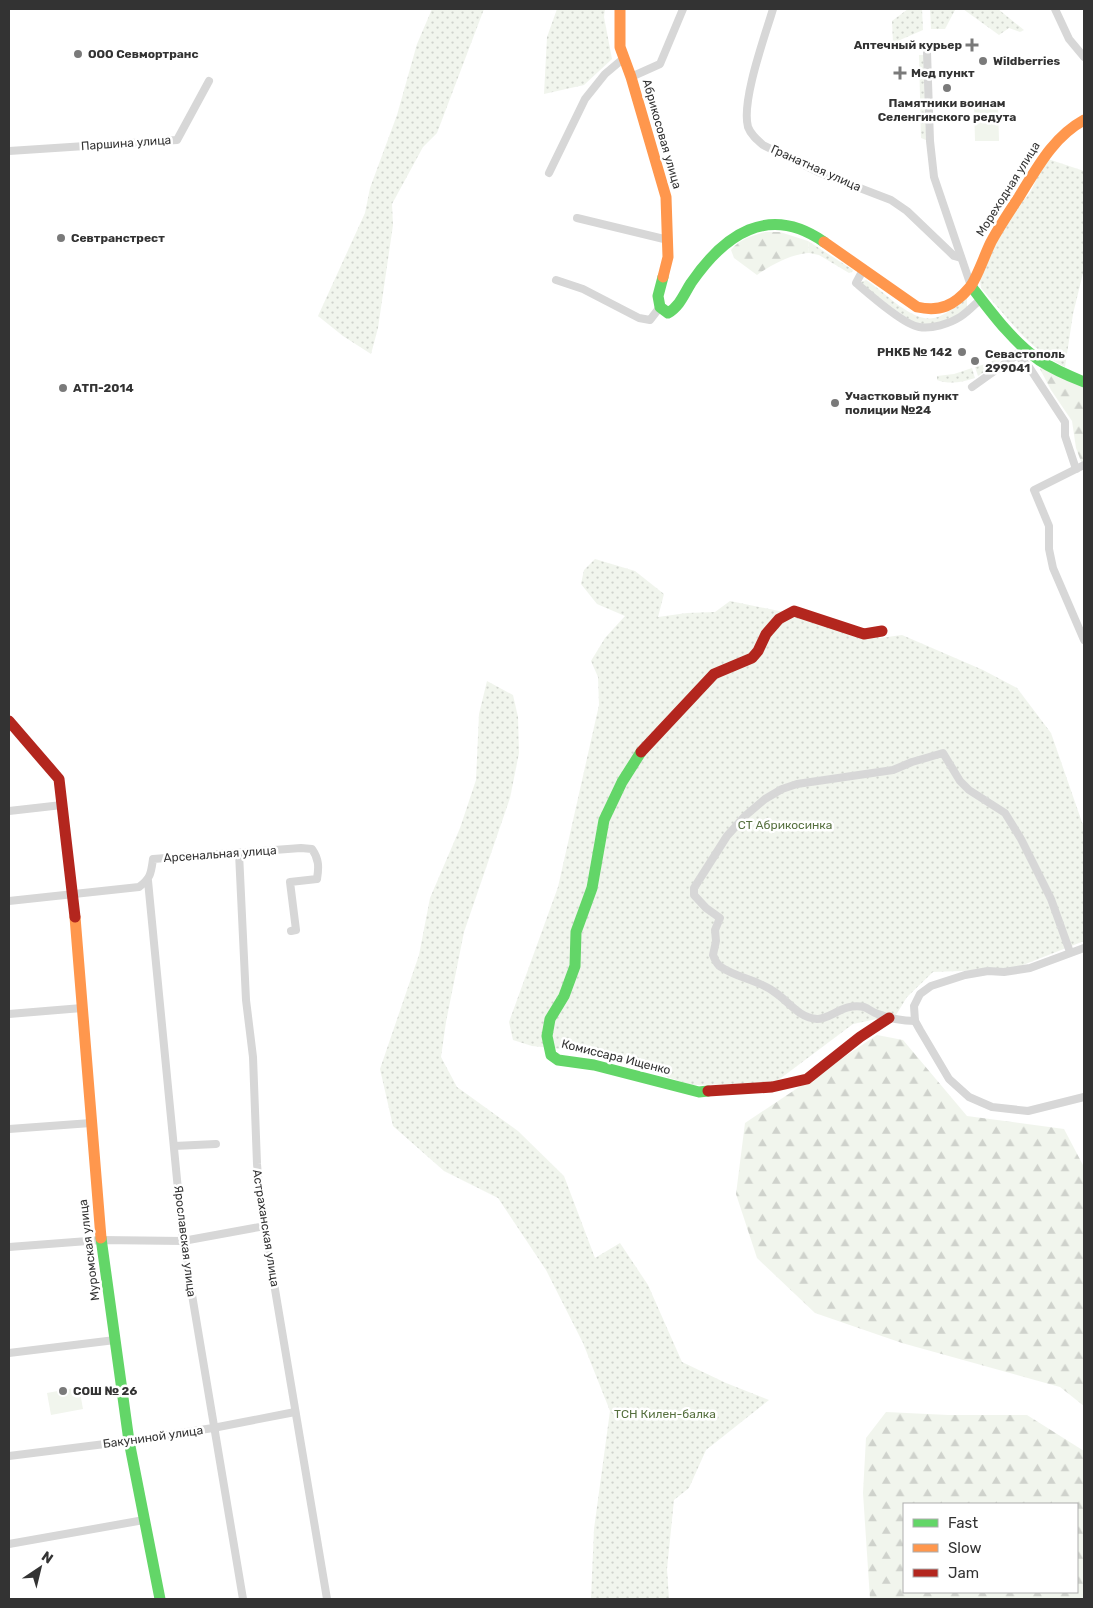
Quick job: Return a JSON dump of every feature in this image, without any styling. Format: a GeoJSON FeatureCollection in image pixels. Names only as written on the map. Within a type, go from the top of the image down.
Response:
{"type":"FeatureCollection","features":[{"type":"Feature","properties":{"kind":"street","name":"Абрикосовая улица"},"geometry":{"type":"LineString","coordinates":[[620,9],[620,48],[631,77],[666,196],[668,257],[658,296],[664,310]]}},
{"type":"Feature","properties":{"kind":"street","name":"Абрикосовая улица"},"geometry":{"type":"LineString","coordinates":[[631,77],[660,64],[683,9]]}},
{"type":"Feature","properties":{"kind":"street","name":"Гранатная улица"},"geometry":{"type":"LineString","coordinates":[[773,9],[748,97],[746,116],[749,129],[755,139],[763,145],[818,172],[891,200],[907,211],[954,256],[961,258]]}},
{"type":"Feature","properties":{"kind":"street"},"geometry":{"type":"LineString","coordinates":[[1055,9],[1069,38],[1084,57]]}},
{"type":"Feature","properties":{"kind":"street"},"geometry":{"type":"LineString","coordinates":[[927,52],[930,142],[934,177],[971,286],[1022,352],[1029,367],[1065,422],[1066,436],[1076,469]]}},
{"type":"Feature","properties":{"kind":"street"},"geometry":{"type":"LineString","coordinates":[[549,172],[585,99],[605,74],[624,58]]}},
{"type":"Feature","properties":{"kind":"street","name":"Паршина улица"},"geometry":{"type":"LineString","coordinates":[[9,151],[177,140],[209,81]]}},
{"type":"Feature","properties":{"kind":"street","name":"Мореходная улица"},"geometry":{"type":"LineString","coordinates":[[971,286],[994,238],[1052,145],[1071,127],[1084,120]]}},
{"type":"Feature","properties":{"kind":"street"},"geometry":{"type":"LineString","coordinates":[[577,218],[668,240]]}},
{"type":"Feature","properties":{"kind":"street"},"geometry":{"type":"LineString","coordinates":[[556,280],[596,295],[639,318],[650,320],[664,310],[675,309],[707,262],[727,241],[748,229],[756,227],[792,226],[814,235],[917,307],[930,310],[941,309],[956,300],[971,286]]}},
{"type":"Feature","properties":{"kind":"street"},"geometry":{"type":"LineString","coordinates":[[863,270],[856,283],[894,314],[917,327],[926,328],[948,323],[961,316],[981,299]]}},
{"type":"Feature","properties":{"kind":"street"},"geometry":{"type":"LineString","coordinates":[[1022,352],[1084,382]]}},
{"type":"Feature","properties":{"kind":"street"},"geometry":{"type":"LineString","coordinates":[[972,387],[1022,352]]}},
{"type":"Feature","properties":{"kind":"street"},"geometry":{"type":"LineString","coordinates":[[1084,465],[1034,490],[1049,526],[1048,549],[1053,568],[1084,640]]}},
{"type":"Feature","properties":{"kind":"street","name":"Комиссара Ищенко"},"geometry":{"type":"LineString","coordinates":[[882,631],[864,634],[794,611],[779,619],[766,634],[758,651],[752,658],[714,674],[643,749],[622,782],[604,820],[592,888],[576,932],[575,966],[564,996],[550,1019],[546,1036],[551,1055],[558,1060],[594,1065],[699,1092],[772,1087],[807,1079],[860,1037],[889,1018]]}},
{"type":"Feature","properties":{"kind":"street","name":"Муромская улица"},"geometry":{"type":"LineString","coordinates":[[9,721],[59,779],[73,894],[100,1240],[129,1441],[157,1599]]}},
{"type":"Feature","properties":{"kind":"street"},"geometry":{"type":"LineString","coordinates":[[916,1021],[901,1021],[889,1018],[864,1007],[844,1008],[824,1019],[817,1019],[798,1013],[772,989],[724,969],[715,961],[713,955],[716,930],[720,918],[706,908],[694,895],[694,888],[727,836],[745,816],[765,799],[782,789],[798,784],[893,770],[943,753],[960,781],[970,790],[1006,813],[1051,899],[1070,952]]}},
{"type":"Feature","properties":{"kind":"street"},"geometry":{"type":"LineString","coordinates":[[9,810],[62,806]]}},
{"type":"Feature","properties":{"kind":"street","name":"Арсенальная улица"},"geometry":{"type":"LineString","coordinates":[[148,881],[153,859],[301,848],[312,849],[318,857],[319,869],[317,878],[290,882],[296,930],[292,931]]}},
{"type":"Feature","properties":{"kind":"street","name":"Астраханская улица"},"geometry":{"type":"LineString","coordinates":[[238,853],[246,1000],[253,1056],[260,1200],[266,1226],[327,1599]]}},
{"type":"Feature","properties":{"kind":"street"},"geometry":{"type":"LineString","coordinates":[[9,901],[139,887],[148,881]]}},
{"type":"Feature","properties":{"kind":"street","name":"Ярославская улица"},"geometry":{"type":"LineString","coordinates":[[148,881],[183,1241],[242,1599]]}},
{"type":"Feature","properties":{"kind":"street"},"geometry":{"type":"LineString","coordinates":[[1084,948],[1030,968],[1004,972],[988,971],[931,986],[920,994],[914,1006],[916,1021],[949,1079],[969,1097],[992,1107],[1028,1112],[1084,1097]]}},
{"type":"Feature","properties":{"kind":"street"},"geometry":{"type":"LineString","coordinates":[[9,1014],[82,1008]]}},
{"type":"Feature","properties":{"kind":"street"},"geometry":{"type":"LineString","coordinates":[[9,1129],[90,1123]]}},
{"type":"Feature","properties":{"kind":"street"},"geometry":{"type":"LineString","coordinates":[[174,1146],[216,1144]]}},
{"type":"Feature","properties":{"kind":"street"},"geometry":{"type":"LineString","coordinates":[[9,1248],[100,1240],[183,1241],[266,1226]]}},
{"type":"Feature","properties":{"kind":"street"},"geometry":{"type":"LineString","coordinates":[[9,1353],[115,1340]]}},
{"type":"Feature","properties":{"kind":"street","name":"Бакуниной улица"},"geometry":{"type":"LineString","coordinates":[[9,1456],[129,1441],[213,1428],[295,1412]]}},
{"type":"Feature","properties":{"kind":"street"},"geometry":{"type":"LineString","coordinates":[[9,1544],[144,1520]]}},
{"type":"Feature","properties":{"kind":"green space"},"geometry":{"type":"Polygon","coordinates":[[[432,9],[484,9],[437,133],[423,147],[392,204],[393,225],[378,328],[371,354],[343,336],[318,316],[365,213],[370,188],[397,115],[417,44],[432,9]]]}},
{"type":"Feature","properties":{"kind":"green space"},"geometry":{"type":"Polygon","coordinates":[[[557,9],[605,9],[604,17],[612,59],[584,85],[544,94],[547,37],[557,9]]]}},
{"type":"Feature","properties":{"kind":"green space"},"geometry":{"type":"Polygon","coordinates":[[[908,9],[922,9],[923,30],[893,43],[892,21],[908,9]]]}},
{"type":"Feature","properties":{"kind":"green space"},"geometry":{"type":"Polygon","coordinates":[[[930,9],[955,10],[945,29],[931,29],[930,9]]]}},
{"type":"Feature","properties":{"kind":"green space"},"geometry":{"type":"Polygon","coordinates":[[[963,9],[998,9],[1024,30],[1020,32],[1009,28],[999,35],[963,9]]]}},
{"type":"Feature","properties":{"kind":"green space"},"geometry":{"type":"Polygon","coordinates":[[[919,55],[924,55],[926,140],[921,138],[919,55]]]}},
{"type":"Feature","properties":{"kind":"green space"},"geometry":{"type":"Polygon","coordinates":[[[974,104],[998,104],[999,141],[975,141],[974,104]]]}},
{"type":"Feature","properties":{"kind":"green space"},"geometry":{"type":"Polygon","coordinates":[[[1045,158],[1084,171],[1084,269],[1073,314],[1065,367],[1052,360],[1029,342],[1010,321],[981,288],[979,271],[1019,203],[1028,196],[1045,158]]]}},
{"type":"Feature","properties":{"kind":"green space"},"geometry":{"type":"Polygon","coordinates":[[[765,232],[780,232],[808,241],[809,253],[795,255],[768,267],[757,275],[734,258],[731,250],[742,241],[765,232]]]}},
{"type":"Feature","properties":{"kind":"green space"},"geometry":{"type":"Polygon","coordinates":[[[808,241],[853,270],[852,272],[849,273],[819,255],[809,253],[808,241]]]}},
{"type":"Feature","properties":{"kind":"green space"},"geometry":{"type":"Polygon","coordinates":[[[866,280],[900,306],[919,317],[938,317],[967,298],[967,307],[954,317],[937,324],[916,324],[861,284],[861,282],[866,280]]]}},
{"type":"Feature","properties":{"kind":"green space"},"geometry":{"type":"Polygon","coordinates":[[[999,357],[1001,358],[999,362],[978,376],[975,367],[989,363],[999,357]]]}},
{"type":"Feature","properties":{"kind":"green space"},"geometry":{"type":"Polygon","coordinates":[[[1044,366],[1084,384],[1084,463],[1082,464],[1076,448],[1072,421],[1051,390],[1040,369],[1044,366]]]}},
{"type":"Feature","properties":{"kind":"green space"},"geometry":{"type":"Polygon","coordinates":[[[972,368],[975,378],[956,382],[937,380],[937,376],[954,374],[972,368]]]}},
{"type":"Feature","properties":{"kind":"green space","name":"СТ Абрикосинка"},"geometry":{"type":"Polygon","coordinates":[[[595,559],[635,571],[664,594],[658,617],[715,612],[730,601],[838,623],[880,638],[902,635],[983,670],[1017,688],[1051,733],[1084,828],[1084,941],[1013,969],[933,972],[907,997],[896,1015],[853,1024],[773,1084],[691,1085],[593,1052],[532,1046],[513,1040],[509,1022],[558,887],[599,705],[598,677],[591,661],[605,638],[625,616],[597,604],[581,584],[584,570],[595,559]]]}},
{"type":"Feature","properties":{"kind":"green space","name":"ТСН Килен-балка"},"geometry":{"type":"Polygon","coordinates":[[[487,681],[513,695],[518,717],[519,753],[510,798],[464,932],[441,1057],[457,1087],[518,1131],[564,1176],[595,1258],[620,1243],[648,1285],[682,1362],[726,1383],[769,1400],[706,1450],[689,1488],[674,1500],[667,1569],[669,1599],[591,1599],[594,1529],[610,1411],[583,1343],[546,1270],[498,1198],[444,1171],[393,1126],[380,1069],[419,955],[430,898],[460,828],[476,780],[479,714],[487,681]]]}},
{"type":"Feature","properties":{"kind":"green space"},"geometry":{"type":"Polygon","coordinates":[[[877,1035],[903,1040],[967,1116],[1064,1129],[1084,1167],[1084,1406],[1060,1387],[902,1343],[815,1313],[757,1258],[736,1194],[745,1123],[877,1035]]]}},
{"type":"Feature","properties":{"kind":"green space"},"geometry":{"type":"Polygon","coordinates":[[[79,1387],[83,1409],[51,1415],[47,1393],[79,1387]]]}},
{"type":"Feature","properties":{"kind":"green space"},"geometry":{"type":"Polygon","coordinates":[[[886,1412],[948,1415],[1027,1415],[1084,1451],[1084,1599],[870,1599],[863,1493],[866,1438],[886,1412]]]}},
{"type":"Feature","properties":{"kind":"traffic: fast"},"geometry":{"type":"LineString","coordinates":[[663,277],[658,296],[660,307],[668,313],[679,303],[691,283],[718,251],[733,239],[749,230],[766,225],[784,225],[804,231],[824,242]]}},
{"type":"Feature","properties":{"kind":"traffic: fast"},"geometry":{"type":"LineString","coordinates":[[971,286],[1002,326],[1029,352],[1039,360],[1084,382]]}},
{"type":"Feature","properties":{"kind":"traffic: fast"},"geometry":{"type":"LineString","coordinates":[[641,752],[622,782],[604,820],[592,888],[576,932],[575,966],[564,996],[550,1019],[547,1036],[551,1055],[558,1060],[594,1065],[699,1092],[708,1091]]}},
{"type":"Feature","properties":{"kind":"traffic: fast"},"geometry":{"type":"LineString","coordinates":[[101,1238],[129,1441],[160,1599]]}},
{"type":"Feature","properties":{"kind":"traffic: slow"},"geometry":{"type":"LineString","coordinates":[[620,9],[620,47],[631,77],[666,197],[668,257],[663,277]]}},
{"type":"Feature","properties":{"kind":"traffic: slow"},"geometry":{"type":"LineString","coordinates":[[824,242],[917,307],[933,309],[946,306],[964,294],[973,283],[994,236],[1047,154],[1063,135],[1084,120]]}},
{"type":"Feature","properties":{"kind":"traffic: slow"},"geometry":{"type":"LineString","coordinates":[[75,917],[101,1238]]}},
{"type":"Feature","properties":{"kind":"traffic: jam"},"geometry":{"type":"LineString","coordinates":[[641,752],[714,674],[752,658],[758,651],[766,634],[779,619],[794,611],[864,634],[882,631]]}},
{"type":"Feature","properties":{"kind":"traffic: jam"},"geometry":{"type":"LineString","coordinates":[[9,721],[59,779],[75,917]]}},
{"type":"Feature","properties":{"kind":"traffic: jam"},"geometry":{"type":"LineString","coordinates":[[708,1091],[772,1087],[807,1079],[860,1037],[889,1018]]}},
{"type":"Feature","properties":{"kind":"place","name":"Аптечный курьер"},"geometry":{"type":"Point","coordinates":[972,45]}},
{"type":"Feature","properties":{"kind":"place","name":"ООО Севмортранс"},"geometry":{"type":"Point","coordinates":[78,54]}},
{"type":"Feature","properties":{"kind":"place","name":"Wildberries"},"geometry":{"type":"Point","coordinates":[983,61]}},
{"type":"Feature","properties":{"kind":"place","name":"Мед пункт"},"geometry":{"type":"Point","coordinates":[900,73]}},
{"type":"Feature","properties":{"kind":"place","name":"Памятники воинам Селенгинского редута"},"geometry":{"type":"Point","coordinates":[947,88]}},
{"type":"Feature","properties":{"kind":"place","name":"Севтранстрест"},"geometry":{"type":"Point","coordinates":[61,238]}},
{"type":"Feature","properties":{"kind":"place","name":"РНКБ № 142"},"geometry":{"type":"Point","coordinates":[962,352]}},
{"type":"Feature","properties":{"kind":"place","name":"Севастополь 299041"},"geometry":{"type":"Point","coordinates":[975,361]}},
{"type":"Feature","properties":{"kind":"place","name":"АТП-2014"},"geometry":{"type":"Point","coordinates":[63,388]}},
{"type":"Feature","properties":{"kind":"place","name":"Участковый пункт полиции №24"},"geometry":{"type":"Point","coordinates":[835,403]}},
{"type":"Feature","properties":{"kind":"place","name":"СОШ № 26"},"geometry":{"type":"Point","coordinates":[63,1391]}}]}
